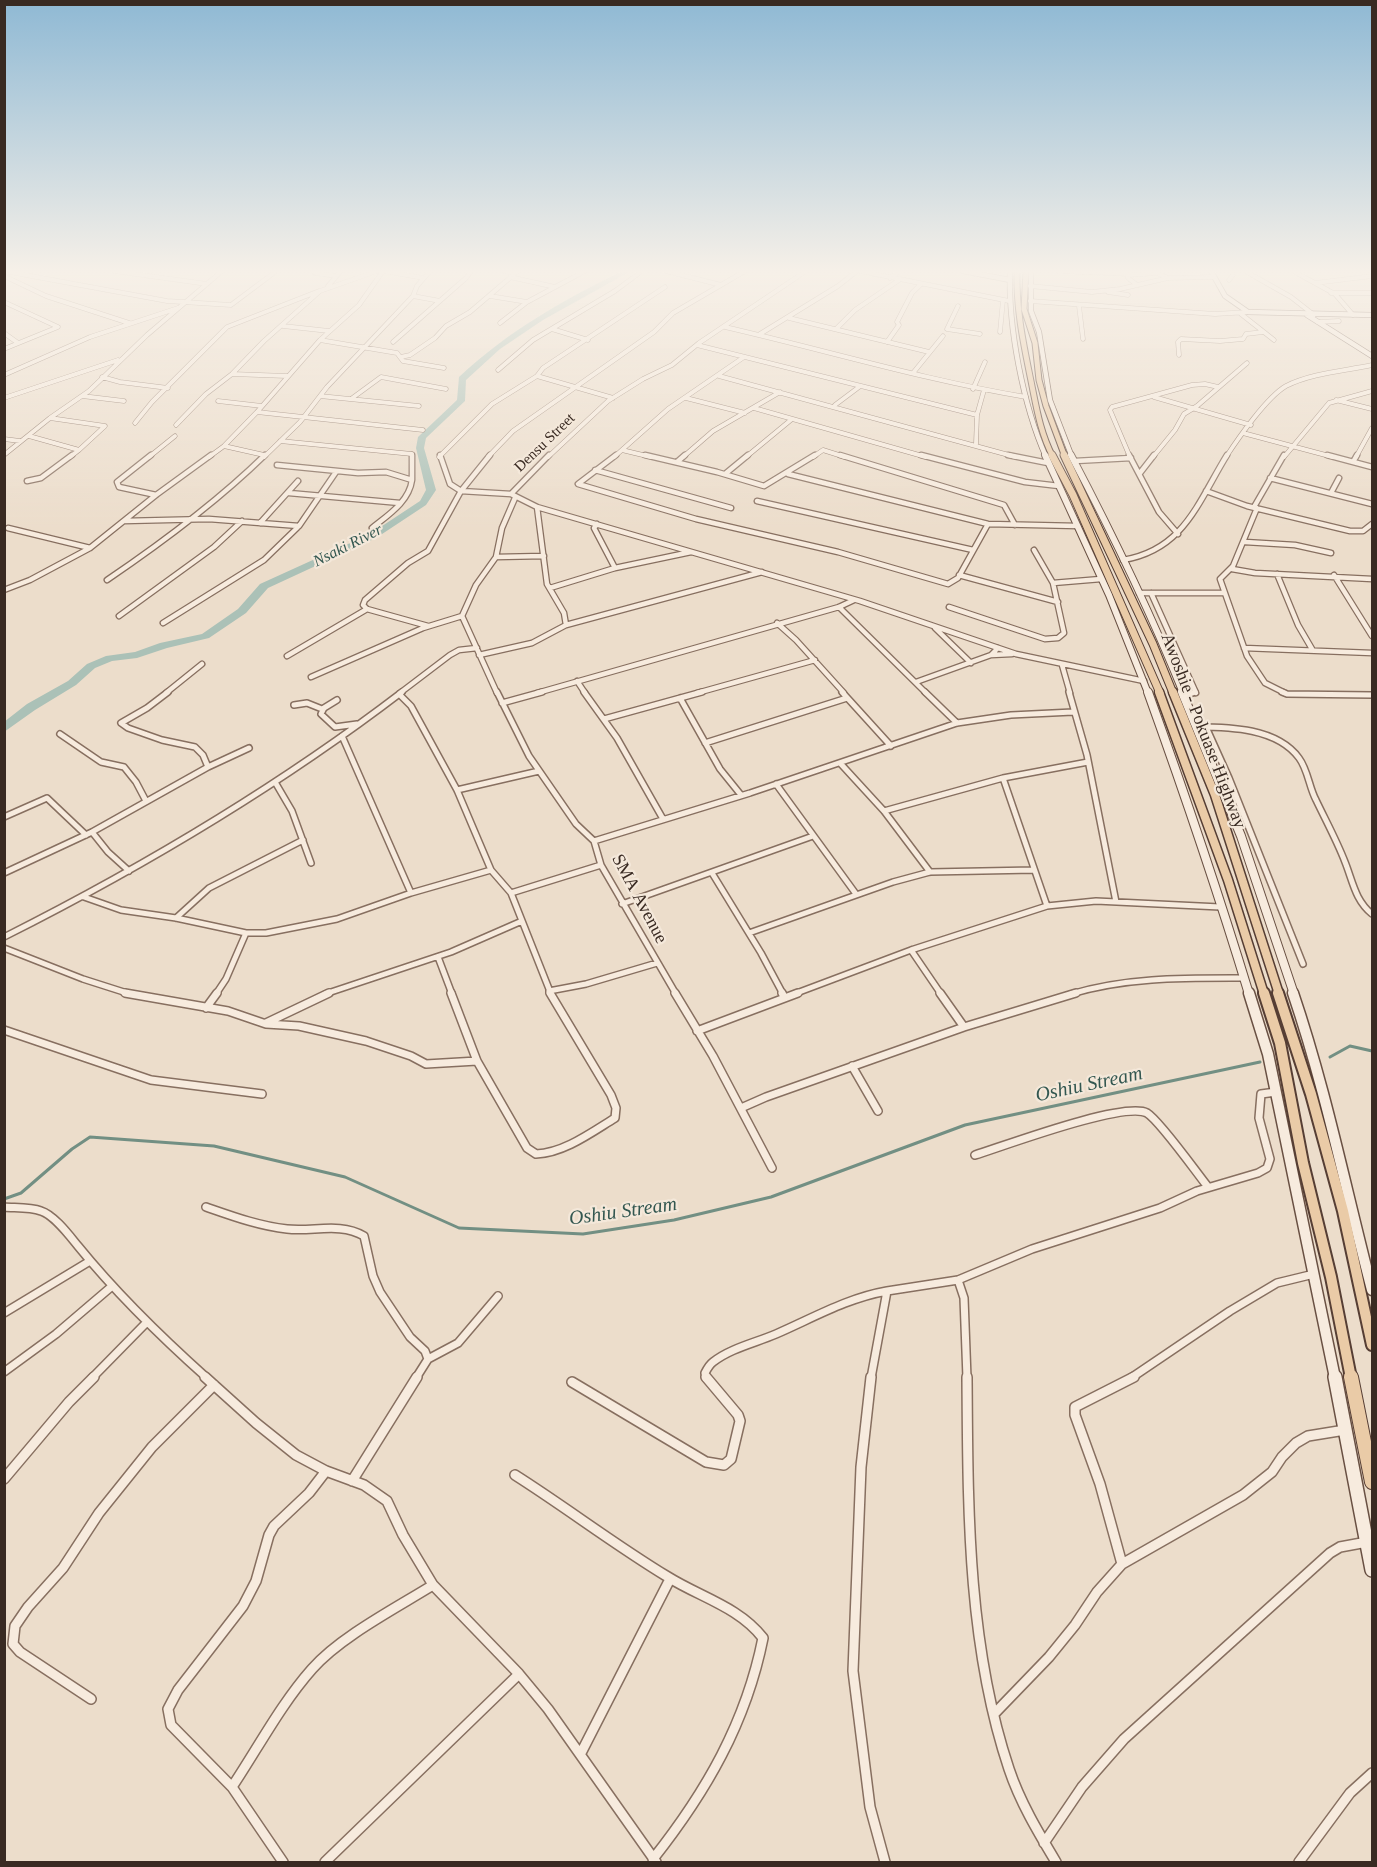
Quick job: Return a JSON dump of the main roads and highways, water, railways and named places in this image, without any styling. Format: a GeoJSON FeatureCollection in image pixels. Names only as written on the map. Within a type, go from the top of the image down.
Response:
{"type":"FeatureCollection","features":[{"type":"Feature","properties":{"kind":"main road","name":"Awoshie - Pokuase Highway"},"geometry":{"type":"LineString","coordinates":[[1027,358],[1043,438],[1073,495],[1110,575],[1164,703],[1228,880],[1280,1043],[1303,1163],[1315,1202],[1372,1482]]}},
{"type":"Feature","properties":{"kind":"main road","name":"Awoshie - Pokuase Highway"},"geometry":{"type":"LineString","coordinates":[[1037,358],[1046,406],[1058,442],[1153,644],[1206,774],[1264,943],[1311,1094],[1343,1211],[1372,1345]]}},
{"type":"Feature","properties":{"kind":"main road"},"geometry":{"type":"LineString","coordinates":[[1153,644],[1158,631]]}},
{"type":"Feature","properties":{"kind":"main road"},"geometry":{"type":"LineString","coordinates":[[1189,773],[1206,774]]}},
{"type":"Feature","properties":{"kind":"waterway","name":"Nsaki River"},"geometry":{"type":"LineString","coordinates":[[4,728],[31,707],[72,683],[91,666],[110,658],[137,655],[164,645],[205,636],[242,611],[264,586],[373,536],[423,503],[431,490],[420,448],[422,437],[461,401],[462,379],[485,358]]}},
{"type":"Feature","properties":{"kind":"waterway","name":"Oshiu Stream"},"geometry":{"type":"LineString","coordinates":[[1330,1057],[1350,1046],[1372,1051]]}},
{"type":"Feature","properties":{"kind":"waterway","name":"Oshiu Stream"},"geometry":{"type":"LineString","coordinates":[[4,1199],[21,1193],[72,1149],[90,1137],[214,1146],[345,1177],[459,1228],[583,1234],[674,1220],[771,1197],[965,1125],[1260,1062]]}}]}
